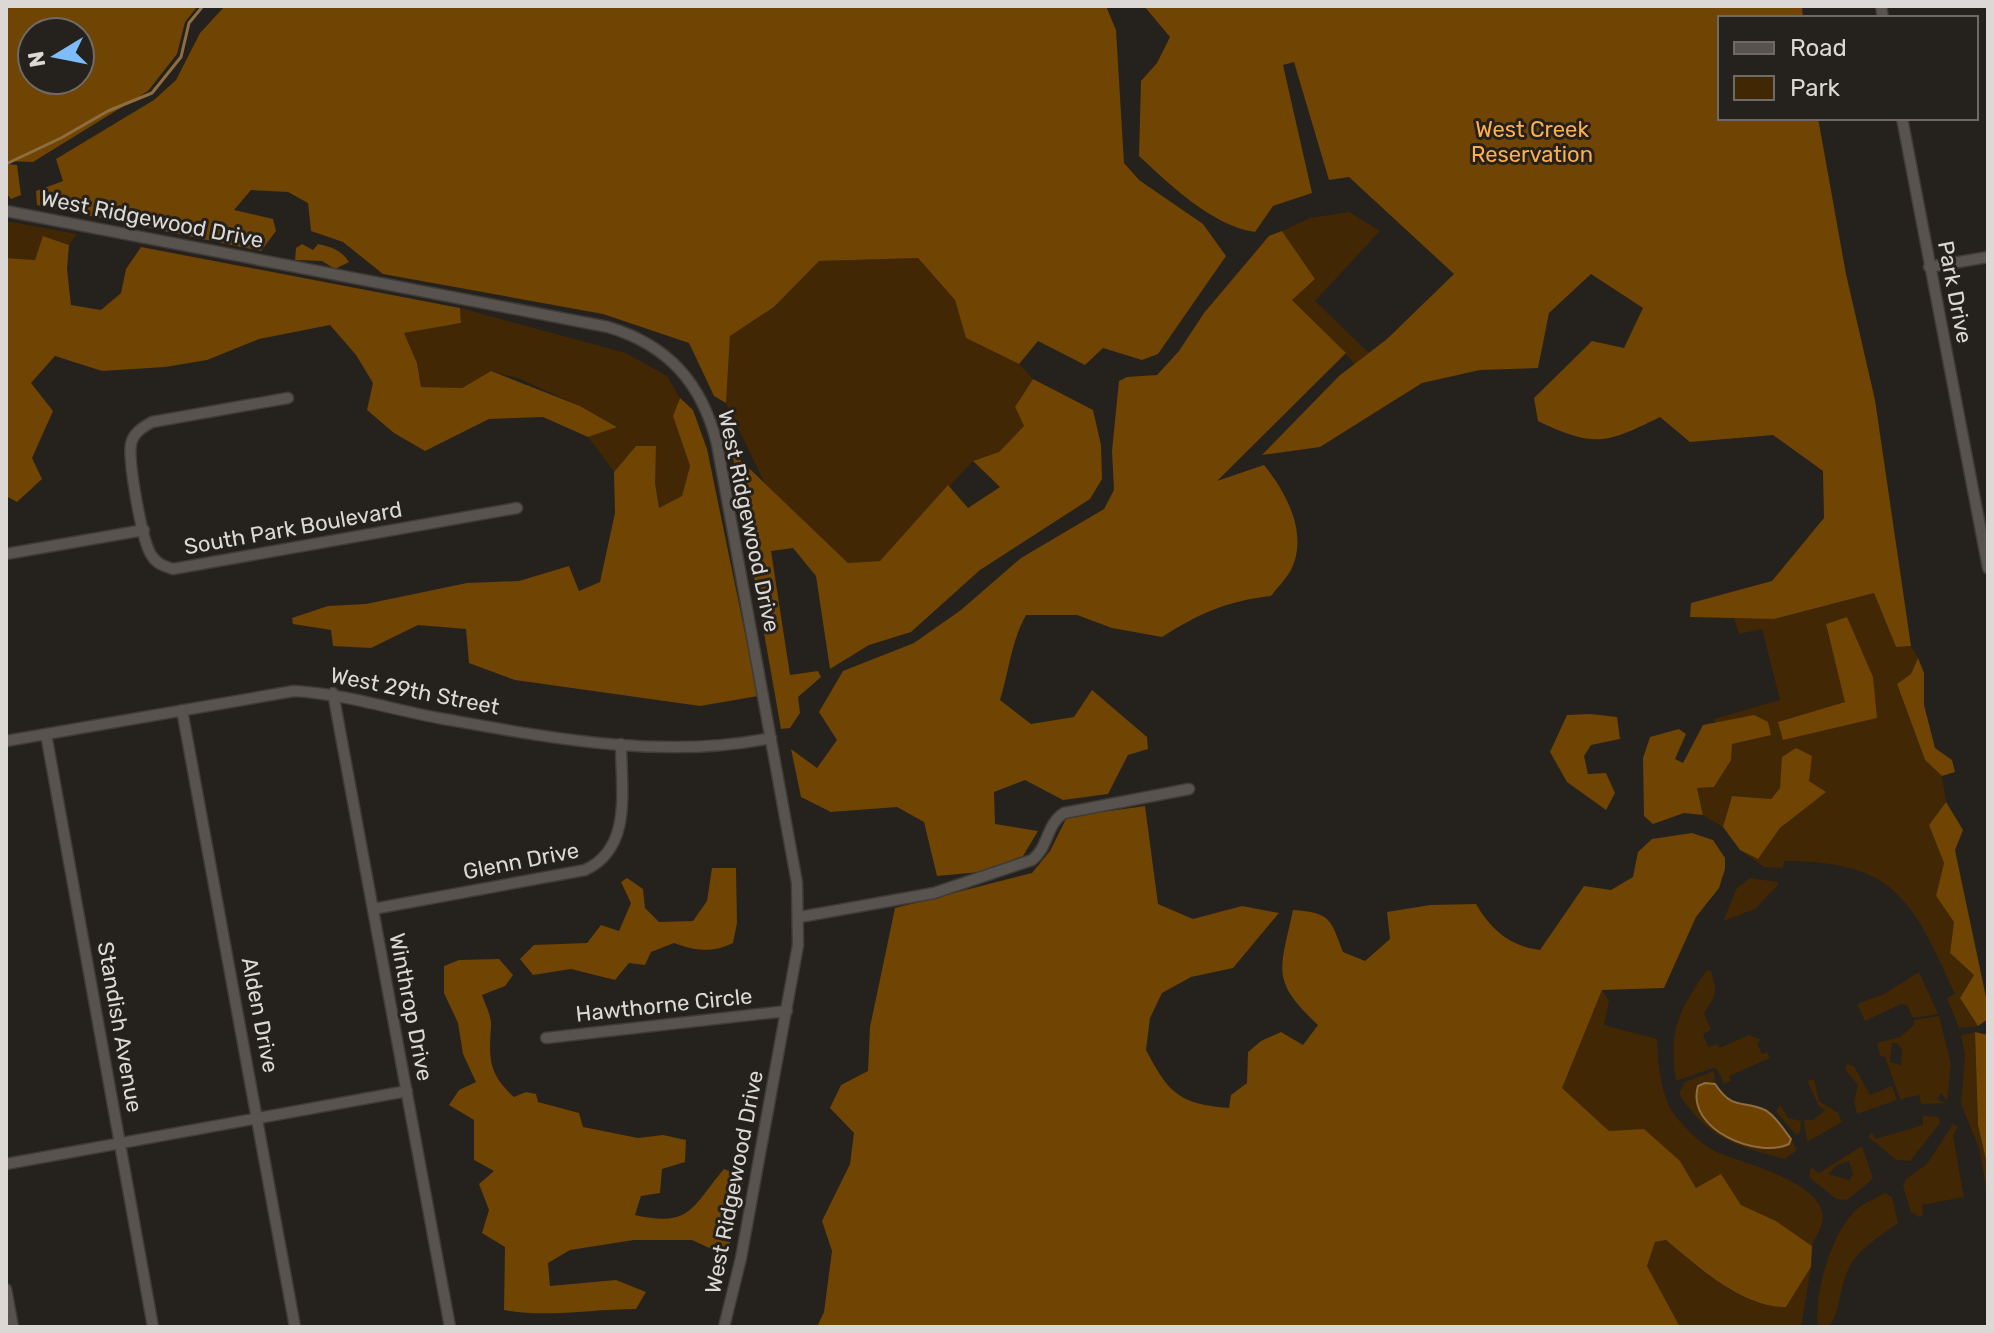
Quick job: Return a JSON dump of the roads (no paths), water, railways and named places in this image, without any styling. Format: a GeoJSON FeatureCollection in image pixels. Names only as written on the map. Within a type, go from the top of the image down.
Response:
{"type":"FeatureCollection","features":[{"type":"Feature","properties":{"kind":"street","name":"Park Drive"},"geometry":{"type":"LineString","coordinates":[[1902,120],[1988,568]]}},
{"type":"Feature","properties":{"kind":"street","name":"West Ridgewood Drive"},"geometry":{"type":"LineString","coordinates":[[6,211],[623,332],[660,349],[693,384],[713,427],[771,738],[800,917],[787,1011],[741,1258],[724,1327]]}},
{"type":"Feature","properties":{"kind":"street"},"geometry":{"type":"LineString","coordinates":[[1929,267],[1988,257]]}},
{"type":"Feature","properties":{"kind":"street","name":"South Park Boulevard"},"geometry":{"type":"LineString","coordinates":[[288,398],[152,422],[141,428],[131,442],[150,555],[161,565],[173,569],[517,508]]}},
{"type":"Feature","properties":{"kind":"street"},"geometry":{"type":"LineString","coordinates":[[6,554],[144,530]]}},
{"type":"Feature","properties":{"kind":"street","name":"West 29th Street"},"geometry":{"type":"LineString","coordinates":[[6,741],[294,691],[333,693],[443,719],[621,744],[693,750],[771,738]]}},
{"type":"Feature","properties":{"kind":"street","name":"Winthrop Drive"},"geometry":{"type":"LineString","coordinates":[[333,693],[450,1327]]}},
{"type":"Feature","properties":{"kind":"street","name":"Alden Drive"},"geometry":{"type":"LineString","coordinates":[[182,710],[295,1327]]}},
{"type":"Feature","properties":{"kind":"street","name":"Standish Avenue"},"geometry":{"type":"LineString","coordinates":[[46,734],[153,1327]]}},
{"type":"Feature","properties":{"kind":"street","name":"Glenn Drive"},"geometry":{"type":"LineString","coordinates":[[373,909],[585,870],[598,864],[610,853],[618,838],[621,744]]}},
{"type":"Feature","properties":{"kind":"street"},"geometry":{"type":"LineString","coordinates":[[800,917],[964,885],[1039,855],[1054,820],[1064,813],[1189,789]]}},
{"type":"Feature","properties":{"kind":"street","name":"Hawthorne Circle"},"geometry":{"type":"LineString","coordinates":[[546,1038],[787,1011]]}},
{"type":"Feature","properties":{"kind":"street"},"geometry":{"type":"LineString","coordinates":[[6,1164],[407,1091]]}},
{"type":"Feature","properties":{"kind":"street"},"geometry":{"type":"LineString","coordinates":[[6,1289],[13,1327]]}},
{"type":"Feature","properties":{"kind":"waterway"},"geometry":{"type":"LineString","coordinates":[[6,164],[108,111],[152,93],[181,57],[189,23],[203,6]]}},
{"type":"Feature","properties":{"kind":"park label","name":"West Creek Reservation"},"geometry":{"type":"Point","coordinates":[1532,142]}}]}
